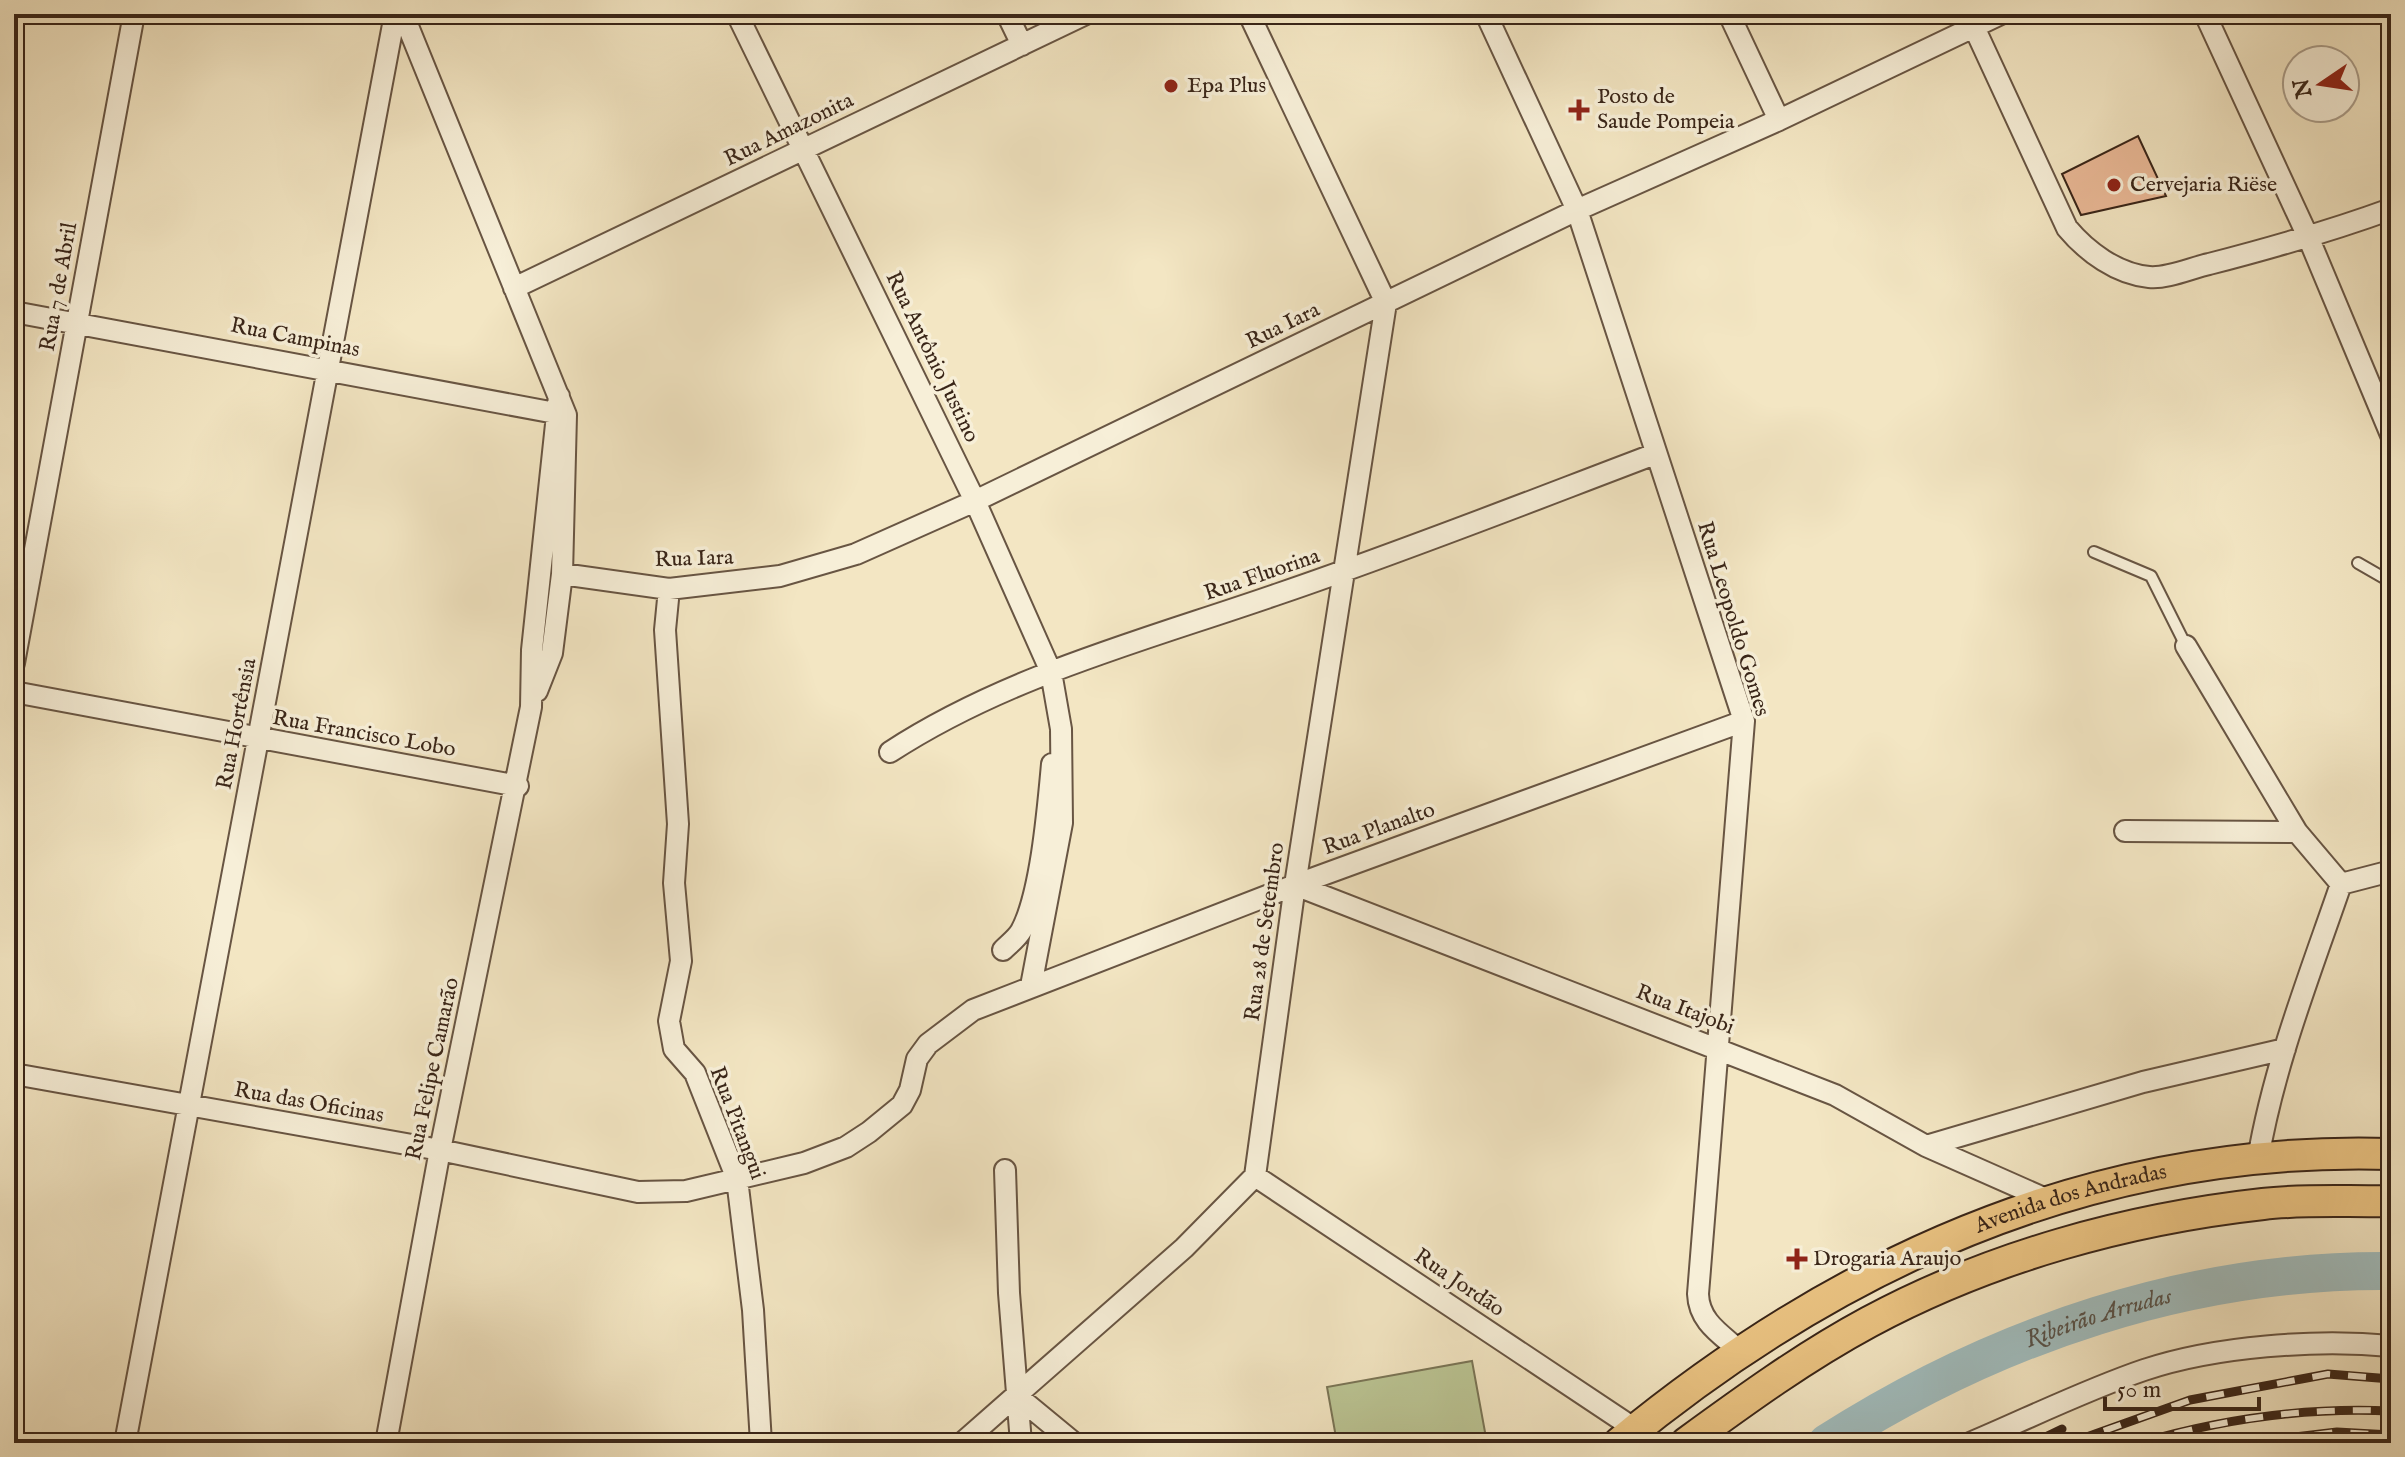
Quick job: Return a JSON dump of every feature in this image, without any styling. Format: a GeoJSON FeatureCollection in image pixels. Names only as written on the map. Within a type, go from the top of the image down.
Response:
{"type":"FeatureCollection","features":[{"type":"Feature","properties":{"kind":"main road","name":"Avenida dos Andradas"},"geometry":{"type":"LineString","coordinates":[[1636,1438],[1741,1352],[1790,1319],[1891,1264],[1973,1226],[2048,1200],[2222,1161],[2391,1154]]}},
{"type":"Feature","properties":{"kind":"main road","name":"Avenida dos Andradas"},"geometry":{"type":"LineString","coordinates":[[1686,1443],[1766,1384],[1869,1322],[1990,1267],[2062,1244],[2191,1216],[2265,1204],[2391,1201]]}},
{"type":"Feature","properties":{"kind":"street","name":"Rua 7 de Abril"},"geometry":{"type":"LineString","coordinates":[[14,663],[134,14]]}},
{"type":"Feature","properties":{"kind":"street","name":"Rua Hortênsia"},"geometry":{"type":"LineString","coordinates":[[125,1443],[395,14]]}},
{"type":"Feature","properties":{"kind":"street"},"geometry":{"type":"LineString","coordinates":[[403,14],[560,408]]}},
{"type":"Feature","properties":{"kind":"street","name":"Rua Antônio Justino"},"geometry":{"type":"LineString","coordinates":[[737,14],[975,501],[1051,672],[1061,729],[1062,823],[1031,986]]}},
{"type":"Feature","properties":{"kind":"street"},"geometry":{"type":"LineString","coordinates":[[1007,14],[1022,45]]}},
{"type":"Feature","properties":{"kind":"street","name":"Rua Amazonita"},"geometry":{"type":"LineString","coordinates":[[514,288],[1086,14]]}},
{"type":"Feature","properties":{"kind":"street"},"geometry":{"type":"LineString","coordinates":[[1249,14],[1386,303]]}},
{"type":"Feature","properties":{"kind":"street","name":"Rua Leopoldo Gomes"},"geometry":{"type":"LineString","coordinates":[[1486,14],[1577,210],[1744,721],[1699,1308],[1706,1321],[1741,1352]]}},
{"type":"Feature","properties":{"kind":"street"},"geometry":{"type":"LineString","coordinates":[[1729,14],[1779,120]]}},
{"type":"Feature","properties":{"kind":"street","name":"Rua Iara"},"geometry":{"type":"LineString","coordinates":[[562,574],[669,589],[780,576],[856,554],[975,501],[1577,210],[1779,120],[1972,21],[2001,14]]}},
{"type":"Feature","properties":{"kind":"street"},"geometry":{"type":"LineString","coordinates":[[2205,14],[2309,239],[2391,435]]}},
{"type":"Feature","properties":{"kind":"street"},"geometry":{"type":"LineString","coordinates":[[1972,21],[2067,228],[2114,267],[2150,277],[2309,239],[2391,209]]}},
{"type":"Feature","properties":{"kind":"street","name":"Rua 28 de Setembro"},"geometry":{"type":"LineString","coordinates":[[1255,1176],[1295,885],[1386,303]]}},
{"type":"Feature","properties":{"kind":"street","name":"Rua Campinas"},"geometry":{"type":"LineString","coordinates":[[14,312],[560,408]]}},
{"type":"Feature","properties":{"kind":"street","name":"Rua Felipe Camarão"},"geometry":{"type":"LineString","coordinates":[[531,707],[552,653],[562,574],[560,408]]}},
{"type":"Feature","properties":{"kind":"street","name":"Rua Felipe Camarão"},"geometry":{"type":"LineString","coordinates":[[386,1443],[440,1150],[518,786],[531,707],[532,650],[560,408]]}},
{"type":"Feature","properties":{"kind":"street","name":"Rua Fluorina"},"geometry":{"type":"LineString","coordinates":[[890,752],[937,721],[1051,672],[1344,572],[1655,454]]}},
{"type":"Feature","properties":{"kind":"street","name":"Rua Pitangui"},"geometry":{"type":"LineString","coordinates":[[669,589],[665,630],[678,824],[674,883],[681,961],[669,1021],[674,1049],[695,1073],[737,1179],[753,1310],[761,1443]]}},
{"type":"Feature","properties":{"kind":"street"},"geometry":{"type":"LineString","coordinates":[[2186,646],[2297,832],[2341,884]]}},
{"type":"Feature","properties":{"kind":"street","name":"Rua Francisco Lobo"},"geometry":{"type":"LineString","coordinates":[[14,692],[518,786]]}},
{"type":"Feature","properties":{"kind":"street","name":"Rua Planalto"},"geometry":{"type":"LineString","coordinates":[[1031,986],[1295,885],[1744,721]]}},
{"type":"Feature","properties":{"kind":"street","name":"Rua Antônio Justino"},"geometry":{"type":"LineString","coordinates":[[1003,950],[1020,932],[1034,885],[1046,826],[1053,751],[1061,729]]}},
{"type":"Feature","properties":{"kind":"street"},"geometry":{"type":"LineString","coordinates":[[2125,831],[2297,832]]}},
{"type":"Feature","properties":{"kind":"street"},"geometry":{"type":"LineString","coordinates":[[2341,884],[2391,871]]}},
{"type":"Feature","properties":{"kind":"street"},"geometry":{"type":"LineString","coordinates":[[2258,1159],[2264,1120],[2285,1049],[2341,884]]}},
{"type":"Feature","properties":{"kind":"street","name":"Rua Itajobi"},"geometry":{"type":"LineString","coordinates":[[1295,885],[1835,1095],[1926,1146],[2048,1200]]}},
{"type":"Feature","properties":{"kind":"street"},"geometry":{"type":"LineString","coordinates":[[737,1179],[804,1163],[846,1147],[869,1132],[902,1105],[910,1090],[917,1059],[939,1032],[973,1010],[1031,986]]}},
{"type":"Feature","properties":{"kind":"street"},"geometry":{"type":"LineString","coordinates":[[1926,1146],[2143,1082],[2285,1049]]}},
{"type":"Feature","properties":{"kind":"street","name":"Rua das Oficinas"},"geometry":{"type":"LineString","coordinates":[[14,1074],[440,1150],[638,1192],[686,1191],[737,1179]]}},
{"type":"Feature","properties":{"kind":"street"},"geometry":{"type":"LineString","coordinates":[[1005,1170],[1009,1293],[1021,1443]]}},
{"type":"Feature","properties":{"kind":"street"},"geometry":{"type":"LineString","coordinates":[[962,1443],[1184,1248],[1255,1176]]}},
{"type":"Feature","properties":{"kind":"street","name":"Rua Jordão"},"geometry":{"type":"LineString","coordinates":[[1255,1176],[1636,1438]]}},
{"type":"Feature","properties":{"kind":"street"},"geometry":{"type":"LineString","coordinates":[[1970,1443],[2145,1369],[2246,1348],[2351,1342],[2391,1346]]}},
{"type":"Feature","properties":{"kind":"street"},"geometry":{"type":"LineString","coordinates":[[1017,1396],[1074,1443]]}},
{"type":"Feature","properties":{"kind":"lane"},"geometry":{"type":"LineString","coordinates":[[2094,552],[2151,576],[2186,646]]}},
{"type":"Feature","properties":{"kind":"lane"},"geometry":{"type":"LineString","coordinates":[[2358,563],[2391,582]]}},
{"type":"Feature","properties":{"kind":"green space"},"geometry":{"type":"Polygon","coordinates":[[[1472,1361],[1487,1443],[1337,1443],[1327,1387],[1472,1361]]]}},
{"type":"Feature","properties":{"kind":"building","name":"Cervejaria Riëse"},"geometry":{"type":"Polygon","coordinates":[[[2138,136],[2166,196],[2081,215],[2062,174],[2138,136]]]}},
{"type":"Feature","properties":{"kind":"waterway","name":"Ribeirão Arrudas"},"geometry":{"type":"LineString","coordinates":[[1827,1443],[1958,1370],[2097,1316],[2169,1296],[2242,1282],[2316,1273],[2391,1271]]}},
{"type":"Feature","properties":{"kind":"railway"},"geometry":{"type":"LineString","coordinates":[[2070,1443],[2190,1400],[2328,1374],[2391,1379]]}},
{"type":"Feature","properties":{"kind":"railway"},"geometry":{"type":"LineString","coordinates":[[2140,1443],[2202,1427],[2264,1416],[2327,1411],[2391,1411]]}},
{"type":"Feature","properties":{"kind":"railway"},"geometry":{"type":"LineString","coordinates":[[2033,1443],[2062,1429]]}},
{"type":"Feature","properties":{"kind":"railway"},"geometry":{"type":"LineString","coordinates":[[2243,1443],[2337,1432],[2391,1435]]}},
{"type":"Feature","properties":{"kind":"place","name":"Epa Plus"},"geometry":{"type":"Point","coordinates":[1171,86]}},
{"type":"Feature","properties":{"kind":"place","name":"Posto de Saude Pompeia"},"geometry":{"type":"Point","coordinates":[1579,110]}},
{"type":"Feature","properties":{"kind":"place","name":"Cervejaria Riëse"},"geometry":{"type":"Point","coordinates":[2114,185]}},
{"type":"Feature","properties":{"kind":"place","name":"Drogaria Araujo"},"geometry":{"type":"Point","coordinates":[1797,1259]}}]}
